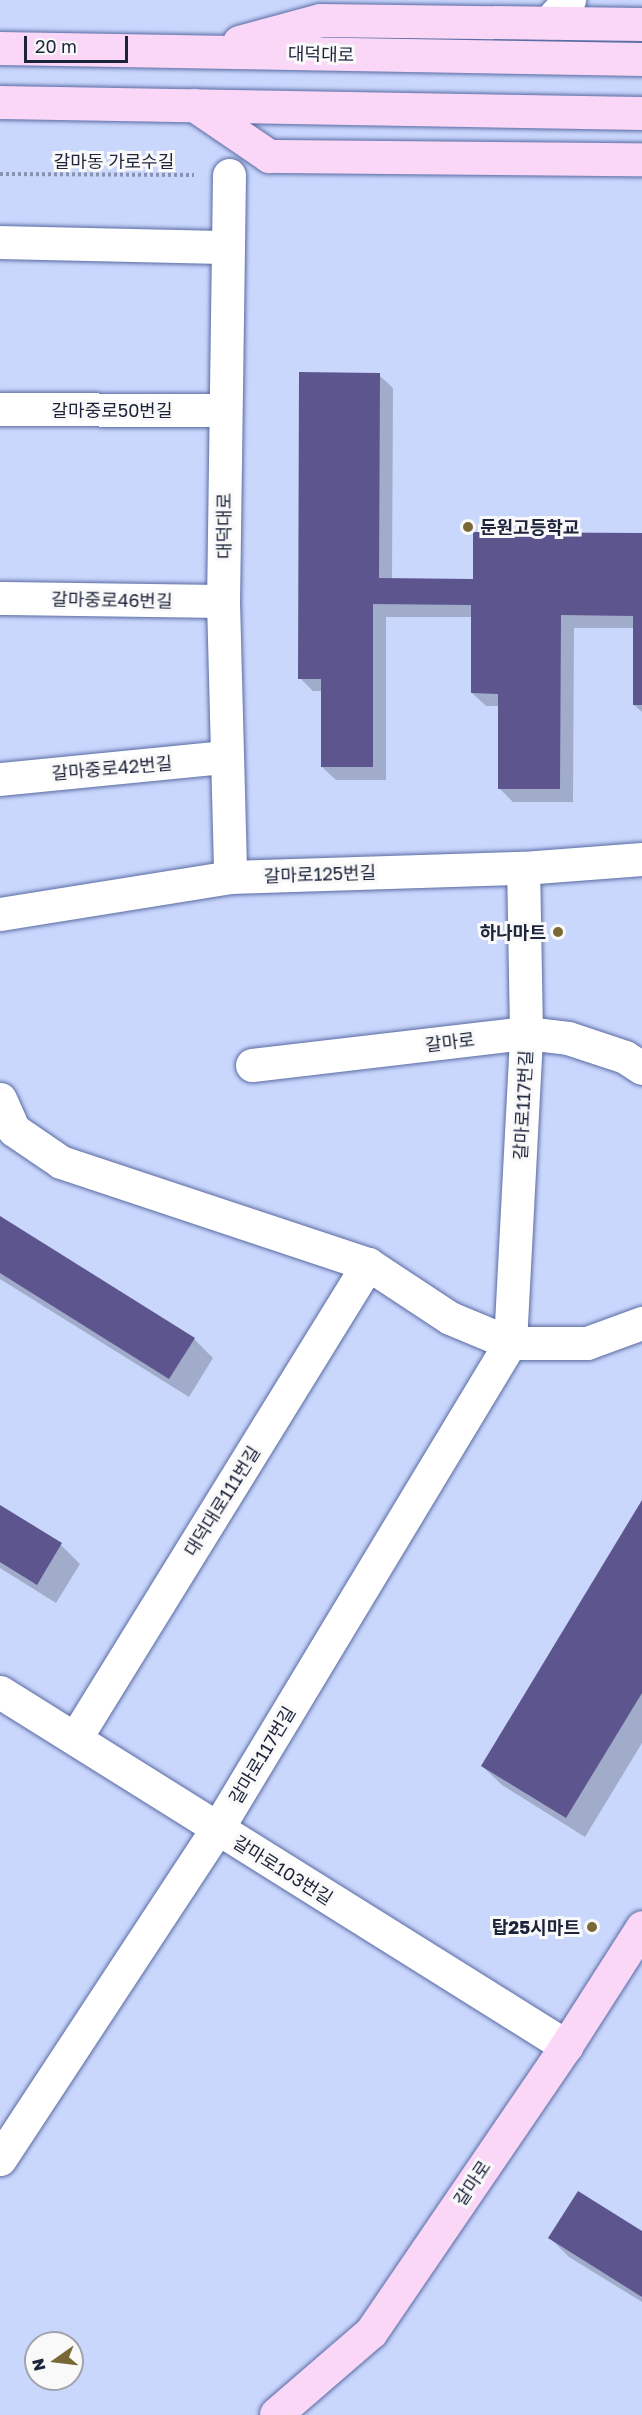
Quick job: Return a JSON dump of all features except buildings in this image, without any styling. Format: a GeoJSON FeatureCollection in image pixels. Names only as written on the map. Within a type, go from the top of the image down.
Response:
{"type":"FeatureCollection","features":[{"type":"Feature","properties":{"kind":"main road"},"geometry":{"type":"LineString","coordinates":[[201,52],[320,20],[559,11],[642,24]]}},
{"type":"Feature","properties":{"kind":"main road","name":"대덕대로"},"geometry":{"type":"LineString","coordinates":[[0,48],[642,59]]}},
{"type":"Feature","properties":{"kind":"main road"},"geometry":{"type":"LineString","coordinates":[[0,102],[641,113]]}},
{"type":"Feature","properties":{"kind":"main road"},"geometry":{"type":"LineString","coordinates":[[194,105],[270,156],[642,159]]}},
{"type":"Feature","properties":{"kind":"main road"},"geometry":{"type":"LineString","coordinates":[[506,159],[641,113]]}},
{"type":"Feature","properties":{"kind":"main road","name":"갈마로"},"geometry":{"type":"LineString","coordinates":[[275,2415],[371,2332],[566,2046],[642,1927]]}},
{"type":"Feature","properties":{"kind":"street","name":"대덕대로"},"geometry":{"type":"LineString","coordinates":[[229,175],[223,601],[224,757],[230,877]]}},
{"type":"Feature","properties":{"kind":"street"},"geometry":{"type":"LineString","coordinates":[[0,242],[228,247]]}},
{"type":"Feature","properties":{"kind":"street","name":"갈마중로50번길"},"geometry":{"type":"LineString","coordinates":[[0,410],[225,410]]}},
{"type":"Feature","properties":{"kind":"street","name":"갈마중로46번길"},"geometry":{"type":"LineString","coordinates":[[0,598],[223,601]]}},
{"type":"Feature","properties":{"kind":"street","name":"갈마중로42번길"},"geometry":{"type":"LineString","coordinates":[[0,778],[224,757]]}},
{"type":"Feature","properties":{"kind":"street","name":"갈마로125번길"},"geometry":{"type":"LineString","coordinates":[[0,914],[230,877],[523,868],[642,860]]}},
{"type":"Feature","properties":{"kind":"street","name":"갈마로117번길"},"geometry":{"type":"LineString","coordinates":[[0,2159],[217,1829],[510,1343],[526,1033],[523,868]]}},
{"type":"Feature","properties":{"kind":"street","name":"갈마로"},"geometry":{"type":"LineString","coordinates":[[252,1065],[526,1033],[568,1038],[625,1057],[642,1068]]}},
{"type":"Feature","properties":{"kind":"street"},"geometry":{"type":"LineString","coordinates":[[0,1099],[14,1130],[61,1162],[368,1264],[450,1318],[510,1343],[587,1343],[642,1323]]}},
{"type":"Feature","properties":{"kind":"street","name":"대덕대로111번길"},"geometry":{"type":"LineString","coordinates":[[76,1737],[368,1264]]}},
{"type":"Feature","properties":{"kind":"street","name":"갈마로103번길"},"geometry":{"type":"LineString","coordinates":[[0,1692],[76,1737],[217,1829],[566,2046]]}},
{"type":"Feature","properties":{"kind":"path","name":"갈마동 가로수길"},"geometry":{"type":"LineString","coordinates":[[0,174],[229,175]]}},
{"type":"Feature","properties":{"kind":"place","name":"둔원고등학교"},"geometry":{"type":"Point","coordinates":[468,527]}},
{"type":"Feature","properties":{"kind":"place","name":"하나마트"},"geometry":{"type":"Point","coordinates":[558,932]}},
{"type":"Feature","properties":{"kind":"place","name":"탑25시마트"},"geometry":{"type":"Point","coordinates":[592,1927]}}]}
